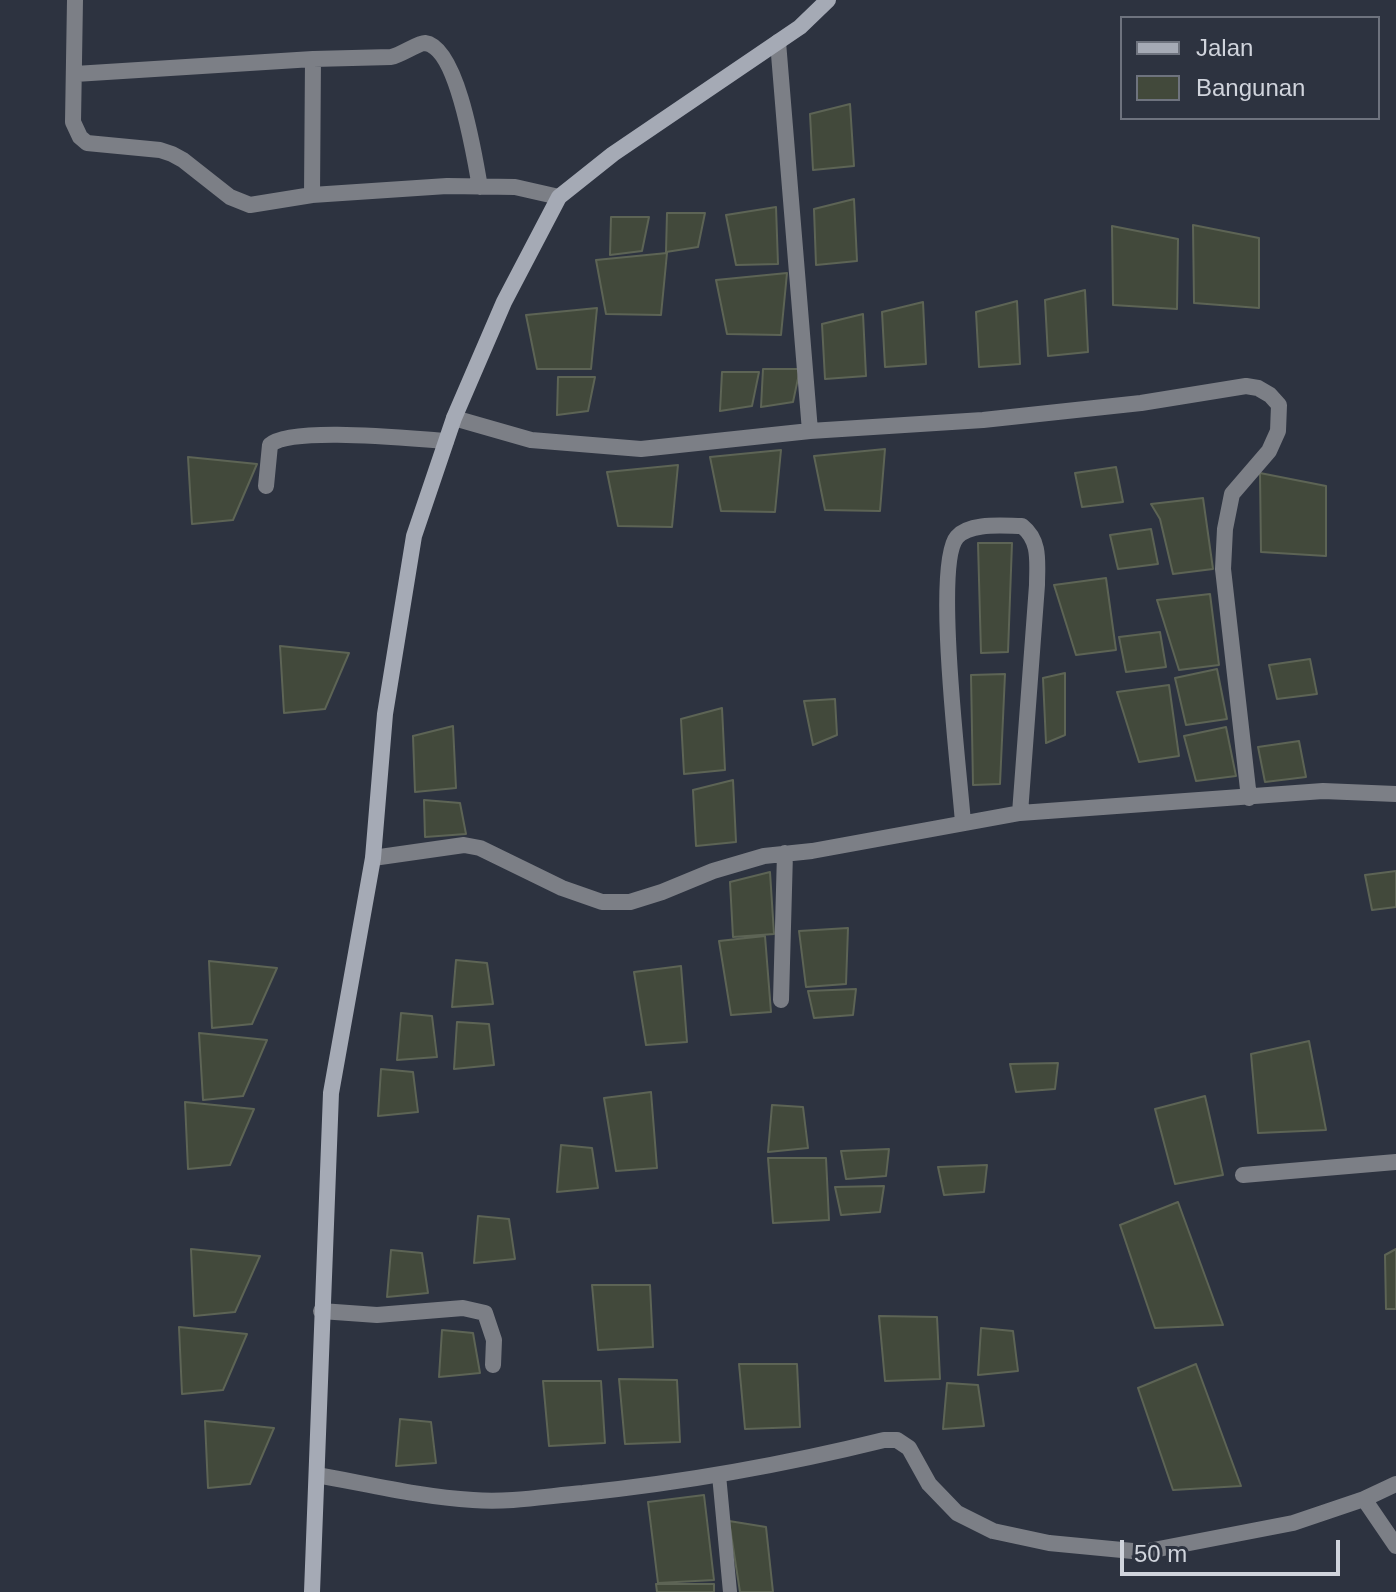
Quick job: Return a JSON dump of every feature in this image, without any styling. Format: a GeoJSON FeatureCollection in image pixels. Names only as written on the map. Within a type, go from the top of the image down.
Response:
{"type":"FeatureCollection","features":[{"type":"Feature","properties":{"kind":"street"},"geometry":{"type":"LineString","coordinates":[[75,0],[73,122],[80,137],[87,143],[160,150],[172,154],[230,197],[250,205],[312,195],[447,186],[515,187],[559,197]]}},
{"type":"Feature","properties":{"kind":"street"},"geometry":{"type":"LineString","coordinates":[[312,1592],[331,1093],[373,858],[385,714],[414,536],[454,418],[504,302],[559,197],[613,154],[800,27],[828,0]]}},
{"type":"Feature","properties":{"kind":"street"},"geometry":{"type":"LineString","coordinates":[[778,42],[810,431]]}},
{"type":"Feature","properties":{"kind":"street"},"geometry":{"type":"LineString","coordinates":[[75,74],[391,57],[401,55],[421,43],[433,47],[450,69],[462,101],[480,187]]}},
{"type":"Feature","properties":{"kind":"street"},"geometry":{"type":"LineString","coordinates":[[312,195],[313,59]]}},
{"type":"Feature","properties":{"kind":"street"},"geometry":{"type":"LineString","coordinates":[[454,418],[531,440],[641,449],[810,431],[999,418],[1181,398],[1246,386],[1258,388],[1279,405],[1278,431],[1269,451],[1232,494],[1225,529],[1223,569],[1249,798]]}},
{"type":"Feature","properties":{"kind":"street"},"geometry":{"type":"LineString","coordinates":[[266,486],[270,445],[284,437],[317,435],[446,441]]}},
{"type":"Feature","properties":{"kind":"street"},"geometry":{"type":"LineString","coordinates":[[963,823],[946,601],[951,545],[958,535],[968,530],[1022,526],[1031,533],[1037,551],[1020,813]]}},
{"type":"Feature","properties":{"kind":"street"},"geometry":{"type":"LineString","coordinates":[[373,858],[464,845],[480,848],[575,893],[602,902],[630,902],[764,856],[812,851],[1020,813],[1323,791],[1396,794]]}},
{"type":"Feature","properties":{"kind":"street"},"geometry":{"type":"LineString","coordinates":[[781,1000],[785,853]]}},
{"type":"Feature","properties":{"kind":"street"},"geometry":{"type":"LineString","coordinates":[[1243,1175],[1396,1162]]}},
{"type":"Feature","properties":{"kind":"street"},"geometry":{"type":"LineString","coordinates":[[321,1311],[377,1315],[477,1309],[485,1313],[492,1327],[493,1365]]}},
{"type":"Feature","properties":{"kind":"street"},"geometry":{"type":"LineString","coordinates":[[317,1475],[423,1494],[476,1500],[521,1499],[660,1485],[786,1464],[884,1440],[897,1440],[909,1448],[929,1484],[957,1513],[993,1531],[1049,1543],[1131,1552],[1293,1523],[1364,1499],[1396,1484]]}},
{"type":"Feature","properties":{"kind":"street"},"geometry":{"type":"LineString","coordinates":[[1364,1499],[1396,1546]]}},
{"type":"Feature","properties":{"kind":"lane"},"geometry":{"type":"LineString","coordinates":[[719,1475],[730,1592]]}},
{"type":"Feature","properties":{"kind":"building"},"geometry":{"type":"Polygon","coordinates":[[[850,104],[854,166],[813,170],[810,114],[850,104]]]}},
{"type":"Feature","properties":{"kind":"building"},"geometry":{"type":"Polygon","coordinates":[[[854,199],[857,261],[816,265],[814,209],[854,199]]]}},
{"type":"Feature","properties":{"kind":"building"},"geometry":{"type":"Polygon","coordinates":[[[776,207],[778,264],[736,265],[726,215],[776,207]]]}},
{"type":"Feature","properties":{"kind":"building"},"geometry":{"type":"Polygon","coordinates":[[[667,213],[705,213],[698,247],[666,252],[667,213]]]}},
{"type":"Feature","properties":{"kind":"building"},"geometry":{"type":"Polygon","coordinates":[[[611,217],[649,217],[642,251],[610,255],[611,217]]]}},
{"type":"Feature","properties":{"kind":"building"},"geometry":{"type":"Polygon","coordinates":[[[1193,225],[1259,238],[1259,308],[1194,303],[1193,225]]]}},
{"type":"Feature","properties":{"kind":"building"},"geometry":{"type":"Polygon","coordinates":[[[1112,226],[1178,239],[1177,309],[1113,305],[1112,226]]]}},
{"type":"Feature","properties":{"kind":"building"},"geometry":{"type":"Polygon","coordinates":[[[667,253],[661,315],[606,314],[596,260],[667,253]]]}},
{"type":"Feature","properties":{"kind":"building"},"geometry":{"type":"Polygon","coordinates":[[[787,273],[781,335],[727,334],[716,280],[787,273]]]}},
{"type":"Feature","properties":{"kind":"building"},"geometry":{"type":"Polygon","coordinates":[[[1085,290],[1088,352],[1048,356],[1045,300],[1085,290]]]}},
{"type":"Feature","properties":{"kind":"building"},"geometry":{"type":"Polygon","coordinates":[[[1017,301],[1020,364],[979,367],[976,312],[1017,301]]]}},
{"type":"Feature","properties":{"kind":"building"},"geometry":{"type":"Polygon","coordinates":[[[923,302],[926,364],[885,367],[882,312],[923,302]]]}},
{"type":"Feature","properties":{"kind":"building"},"geometry":{"type":"Polygon","coordinates":[[[597,308],[591,369],[537,369],[526,315],[597,308]]]}},
{"type":"Feature","properties":{"kind":"building"},"geometry":{"type":"Polygon","coordinates":[[[863,314],[866,376],[825,379],[822,324],[863,314]]]}},
{"type":"Feature","properties":{"kind":"building"},"geometry":{"type":"Polygon","coordinates":[[[763,369],[800,369],[793,402],[761,407],[763,369]]]}},
{"type":"Feature","properties":{"kind":"building"},"geometry":{"type":"Polygon","coordinates":[[[722,372],[759,372],[752,406],[720,411],[722,372]]]}},
{"type":"Feature","properties":{"kind":"building"},"geometry":{"type":"Polygon","coordinates":[[[558,377],[595,377],[588,411],[557,415],[558,377]]]}},
{"type":"Feature","properties":{"kind":"building"},"geometry":{"type":"Polygon","coordinates":[[[885,449],[880,511],[825,510],[814,456],[885,449]]]}},
{"type":"Feature","properties":{"kind":"building"},"geometry":{"type":"Polygon","coordinates":[[[781,450],[775,512],[721,511],[710,457],[781,450]]]}},
{"type":"Feature","properties":{"kind":"building"},"geometry":{"type":"Polygon","coordinates":[[[188,457],[257,464],[233,520],[192,524],[188,457]]]}},
{"type":"Feature","properties":{"kind":"building"},"geometry":{"type":"Polygon","coordinates":[[[678,465],[672,527],[618,526],[607,472],[678,465]]]}},
{"type":"Feature","properties":{"kind":"building"},"geometry":{"type":"Polygon","coordinates":[[[1116,467],[1123,502],[1082,507],[1075,473],[1116,467]]]}},
{"type":"Feature","properties":{"kind":"building"},"geometry":{"type":"Polygon","coordinates":[[[1260,473],[1326,486],[1326,556],[1261,552],[1260,473]]]}},
{"type":"Feature","properties":{"kind":"building"},"geometry":{"type":"Polygon","coordinates":[[[1203,498],[1213,569],[1173,574],[1160,519],[1151,504],[1203,498]]]}},
{"type":"Feature","properties":{"kind":"building"},"geometry":{"type":"Polygon","coordinates":[[[1151,529],[1158,564],[1118,569],[1110,535],[1151,529]]]}},
{"type":"Feature","properties":{"kind":"building"},"geometry":{"type":"Polygon","coordinates":[[[978,543],[1012,543],[1008,652],[981,653],[978,543]]]}},
{"type":"Feature","properties":{"kind":"building"},"geometry":{"type":"Polygon","coordinates":[[[1106,578],[1116,650],[1076,655],[1054,585],[1106,578]]]}},
{"type":"Feature","properties":{"kind":"building"},"geometry":{"type":"Polygon","coordinates":[[[1210,594],[1219,665],[1179,670],[1157,600],[1210,594]]]}},
{"type":"Feature","properties":{"kind":"building"},"geometry":{"type":"Polygon","coordinates":[[[1160,632],[1166,667],[1126,672],[1119,637],[1160,632]]]}},
{"type":"Feature","properties":{"kind":"building"},"geometry":{"type":"Polygon","coordinates":[[[280,646],[349,653],[325,709],[284,713],[280,646]]]}},
{"type":"Feature","properties":{"kind":"building"},"geometry":{"type":"Polygon","coordinates":[[[1310,659],[1317,694],[1277,699],[1269,665],[1310,659]]]}},
{"type":"Feature","properties":{"kind":"building"},"geometry":{"type":"Polygon","coordinates":[[[1217,669],[1227,719],[1186,725],[1175,678],[1217,669]]]}},
{"type":"Feature","properties":{"kind":"building"},"geometry":{"type":"Polygon","coordinates":[[[1065,673],[1065,735],[1046,743],[1043,678],[1065,673]]]}},
{"type":"Feature","properties":{"kind":"building"},"geometry":{"type":"Polygon","coordinates":[[[1005,674],[1000,784],[973,785],[971,675],[1005,674]]]}},
{"type":"Feature","properties":{"kind":"building"},"geometry":{"type":"Polygon","coordinates":[[[1169,685],[1179,756],[1139,762],[1117,692],[1169,685]]]}},
{"type":"Feature","properties":{"kind":"building"},"geometry":{"type":"Polygon","coordinates":[[[835,699],[837,735],[813,745],[804,701],[835,699]]]}},
{"type":"Feature","properties":{"kind":"building"},"geometry":{"type":"Polygon","coordinates":[[[722,708],[725,770],[684,774],[681,719],[722,708]]]}},
{"type":"Feature","properties":{"kind":"building"},"geometry":{"type":"Polygon","coordinates":[[[453,726],[456,788],[415,792],[413,736],[453,726]]]}},
{"type":"Feature","properties":{"kind":"building"},"geometry":{"type":"Polygon","coordinates":[[[1226,727],[1236,776],[1196,781],[1184,736],[1226,727]]]}},
{"type":"Feature","properties":{"kind":"building"},"geometry":{"type":"Polygon","coordinates":[[[1299,741],[1306,777],[1265,782],[1258,747],[1299,741]]]}},
{"type":"Feature","properties":{"kind":"building"},"geometry":{"type":"Polygon","coordinates":[[[733,780],[736,842],[696,846],[693,790],[733,780]]]}},
{"type":"Feature","properties":{"kind":"building"},"geometry":{"type":"Polygon","coordinates":[[[424,800],[460,803],[466,834],[425,837],[424,800]]]}},
{"type":"Feature","properties":{"kind":"building"},"geometry":{"type":"Polygon","coordinates":[[[1396,871],[1396,907],[1372,910],[1365,875],[1396,871]]]}},
{"type":"Feature","properties":{"kind":"building"},"geometry":{"type":"Polygon","coordinates":[[[770,872],[774,934],[733,937],[730,882],[770,872]]]}},
{"type":"Feature","properties":{"kind":"building"},"geometry":{"type":"Polygon","coordinates":[[[848,928],[846,984],[806,987],[799,931],[848,928]]]}},
{"type":"Feature","properties":{"kind":"building"},"geometry":{"type":"Polygon","coordinates":[[[765,936],[771,1012],[731,1015],[719,941],[765,936]]]}},
{"type":"Feature","properties":{"kind":"building"},"geometry":{"type":"Polygon","coordinates":[[[456,960],[487,963],[493,1004],[452,1007],[456,960]]]}},
{"type":"Feature","properties":{"kind":"building"},"geometry":{"type":"Polygon","coordinates":[[[209,961],[277,968],[252,1024],[212,1028],[209,961]]]}},
{"type":"Feature","properties":{"kind":"building"},"geometry":{"type":"Polygon","coordinates":[[[681,966],[687,1042],[646,1045],[634,972],[681,966]]]}},
{"type":"Feature","properties":{"kind":"building"},"geometry":{"type":"Polygon","coordinates":[[[856,989],[853,1015],[814,1018],[808,991],[856,989]]]}},
{"type":"Feature","properties":{"kind":"building"},"geometry":{"type":"Polygon","coordinates":[[[401,1013],[432,1016],[437,1057],[397,1060],[401,1013]]]}},
{"type":"Feature","properties":{"kind":"building"},"geometry":{"type":"Polygon","coordinates":[[[457,1022],[489,1024],[494,1065],[454,1069],[457,1022]]]}},
{"type":"Feature","properties":{"kind":"building"},"geometry":{"type":"Polygon","coordinates":[[[199,1033],[267,1040],[243,1096],[203,1100],[199,1033]]]}},
{"type":"Feature","properties":{"kind":"building"},"geometry":{"type":"Polygon","coordinates":[[[1309,1041],[1326,1130],[1258,1133],[1251,1054],[1309,1041]]]}},
{"type":"Feature","properties":{"kind":"building"},"geometry":{"type":"Polygon","coordinates":[[[1058,1063],[1055,1089],[1016,1092],[1010,1064],[1058,1063]]]}},
{"type":"Feature","properties":{"kind":"building"},"geometry":{"type":"Polygon","coordinates":[[[381,1069],[413,1072],[418,1112],[378,1116],[381,1069]]]}},
{"type":"Feature","properties":{"kind":"building"},"geometry":{"type":"Polygon","coordinates":[[[651,1092],[657,1168],[616,1171],[604,1098],[651,1092]]]}},
{"type":"Feature","properties":{"kind":"building"},"geometry":{"type":"Polygon","coordinates":[[[1205,1096],[1223,1175],[1175,1184],[1155,1109],[1205,1096]]]}},
{"type":"Feature","properties":{"kind":"building"},"geometry":{"type":"Polygon","coordinates":[[[185,1102],[254,1109],[230,1165],[188,1169],[185,1102]]]}},
{"type":"Feature","properties":{"kind":"building"},"geometry":{"type":"Polygon","coordinates":[[[772,1105],[803,1107],[808,1148],[768,1152],[772,1105]]]}},
{"type":"Feature","properties":{"kind":"building"},"geometry":{"type":"Polygon","coordinates":[[[561,1145],[592,1148],[598,1188],[557,1192],[561,1145]]]}},
{"type":"Feature","properties":{"kind":"building"},"geometry":{"type":"Polygon","coordinates":[[[889,1149],[886,1176],[846,1179],[841,1151],[889,1149]]]}},
{"type":"Feature","properties":{"kind":"building"},"geometry":{"type":"Polygon","coordinates":[[[768,1158],[826,1158],[829,1220],[773,1223],[768,1158]]]}},
{"type":"Feature","properties":{"kind":"building"},"geometry":{"type":"Polygon","coordinates":[[[987,1165],[984,1192],[944,1195],[938,1167],[987,1165]]]}},
{"type":"Feature","properties":{"kind":"building"},"geometry":{"type":"Polygon","coordinates":[[[884,1186],[880,1212],[841,1215],[835,1187],[884,1186]]]}},
{"type":"Feature","properties":{"kind":"building"},"geometry":{"type":"Polygon","coordinates":[[[1178,1202],[1223,1325],[1155,1328],[1120,1225],[1178,1202]]]}},
{"type":"Feature","properties":{"kind":"building"},"geometry":{"type":"Polygon","coordinates":[[[478,1216],[509,1219],[515,1259],[474,1263],[478,1216]]]}},
{"type":"Feature","properties":{"kind":"building"},"geometry":{"type":"Polygon","coordinates":[[[191,1249],[260,1256],[235,1312],[194,1316],[191,1249]]]}},
{"type":"Feature","properties":{"kind":"building"},"geometry":{"type":"Polygon","coordinates":[[[1396,1249],[1396,1309],[1386,1309],[1385,1255],[1396,1249]]]}},
{"type":"Feature","properties":{"kind":"building"},"geometry":{"type":"Polygon","coordinates":[[[391,1250],[422,1253],[428,1293],[387,1297],[391,1250]]]}},
{"type":"Feature","properties":{"kind":"building"},"geometry":{"type":"Polygon","coordinates":[[[592,1285],[650,1285],[653,1347],[598,1350],[592,1285]]]}},
{"type":"Feature","properties":{"kind":"building"},"geometry":{"type":"Polygon","coordinates":[[[879,1316],[937,1317],[940,1379],[885,1381],[879,1316]]]}},
{"type":"Feature","properties":{"kind":"building"},"geometry":{"type":"Polygon","coordinates":[[[179,1327],[247,1334],[223,1390],[182,1394],[179,1327]]]}},
{"type":"Feature","properties":{"kind":"building"},"geometry":{"type":"Polygon","coordinates":[[[981,1328],[1013,1331],[1018,1371],[978,1375],[981,1328]]]}},
{"type":"Feature","properties":{"kind":"building"},"geometry":{"type":"Polygon","coordinates":[[[442,1330],[473,1333],[480,1373],[439,1377],[442,1330]]]}},
{"type":"Feature","properties":{"kind":"building"},"geometry":{"type":"Polygon","coordinates":[[[739,1364],[797,1364],[800,1427],[745,1429],[739,1364]]]}},
{"type":"Feature","properties":{"kind":"building"},"geometry":{"type":"Polygon","coordinates":[[[1196,1364],[1241,1486],[1173,1490],[1138,1388],[1196,1364]]]}},
{"type":"Feature","properties":{"kind":"building"},"geometry":{"type":"Polygon","coordinates":[[[619,1379],[677,1380],[680,1442],[625,1444],[619,1379]]]}},
{"type":"Feature","properties":{"kind":"building"},"geometry":{"type":"Polygon","coordinates":[[[543,1381],[601,1381],[605,1443],[549,1446],[543,1381]]]}},
{"type":"Feature","properties":{"kind":"building"},"geometry":{"type":"Polygon","coordinates":[[[947,1383],[978,1385],[984,1426],[943,1429],[947,1383]]]}},
{"type":"Feature","properties":{"kind":"building"},"geometry":{"type":"Polygon","coordinates":[[[400,1419],[431,1422],[436,1463],[396,1466],[400,1419]]]}},
{"type":"Feature","properties":{"kind":"building"},"geometry":{"type":"Polygon","coordinates":[[[205,1421],[274,1428],[250,1484],[208,1488],[205,1421]]]}},
{"type":"Feature","properties":{"kind":"building"},"geometry":{"type":"Polygon","coordinates":[[[704,1495],[714,1580],[658,1583],[648,1502],[704,1495]]]}},
{"type":"Feature","properties":{"kind":"building"},"geometry":{"type":"Polygon","coordinates":[[[729,1521],[766,1527],[773,1592],[740,1592],[729,1521]]]}},
{"type":"Feature","properties":{"kind":"building"},"geometry":{"type":"Polygon","coordinates":[[[656,1584],[714,1584],[714,1592],[657,1592],[656,1584]]]}}]}
